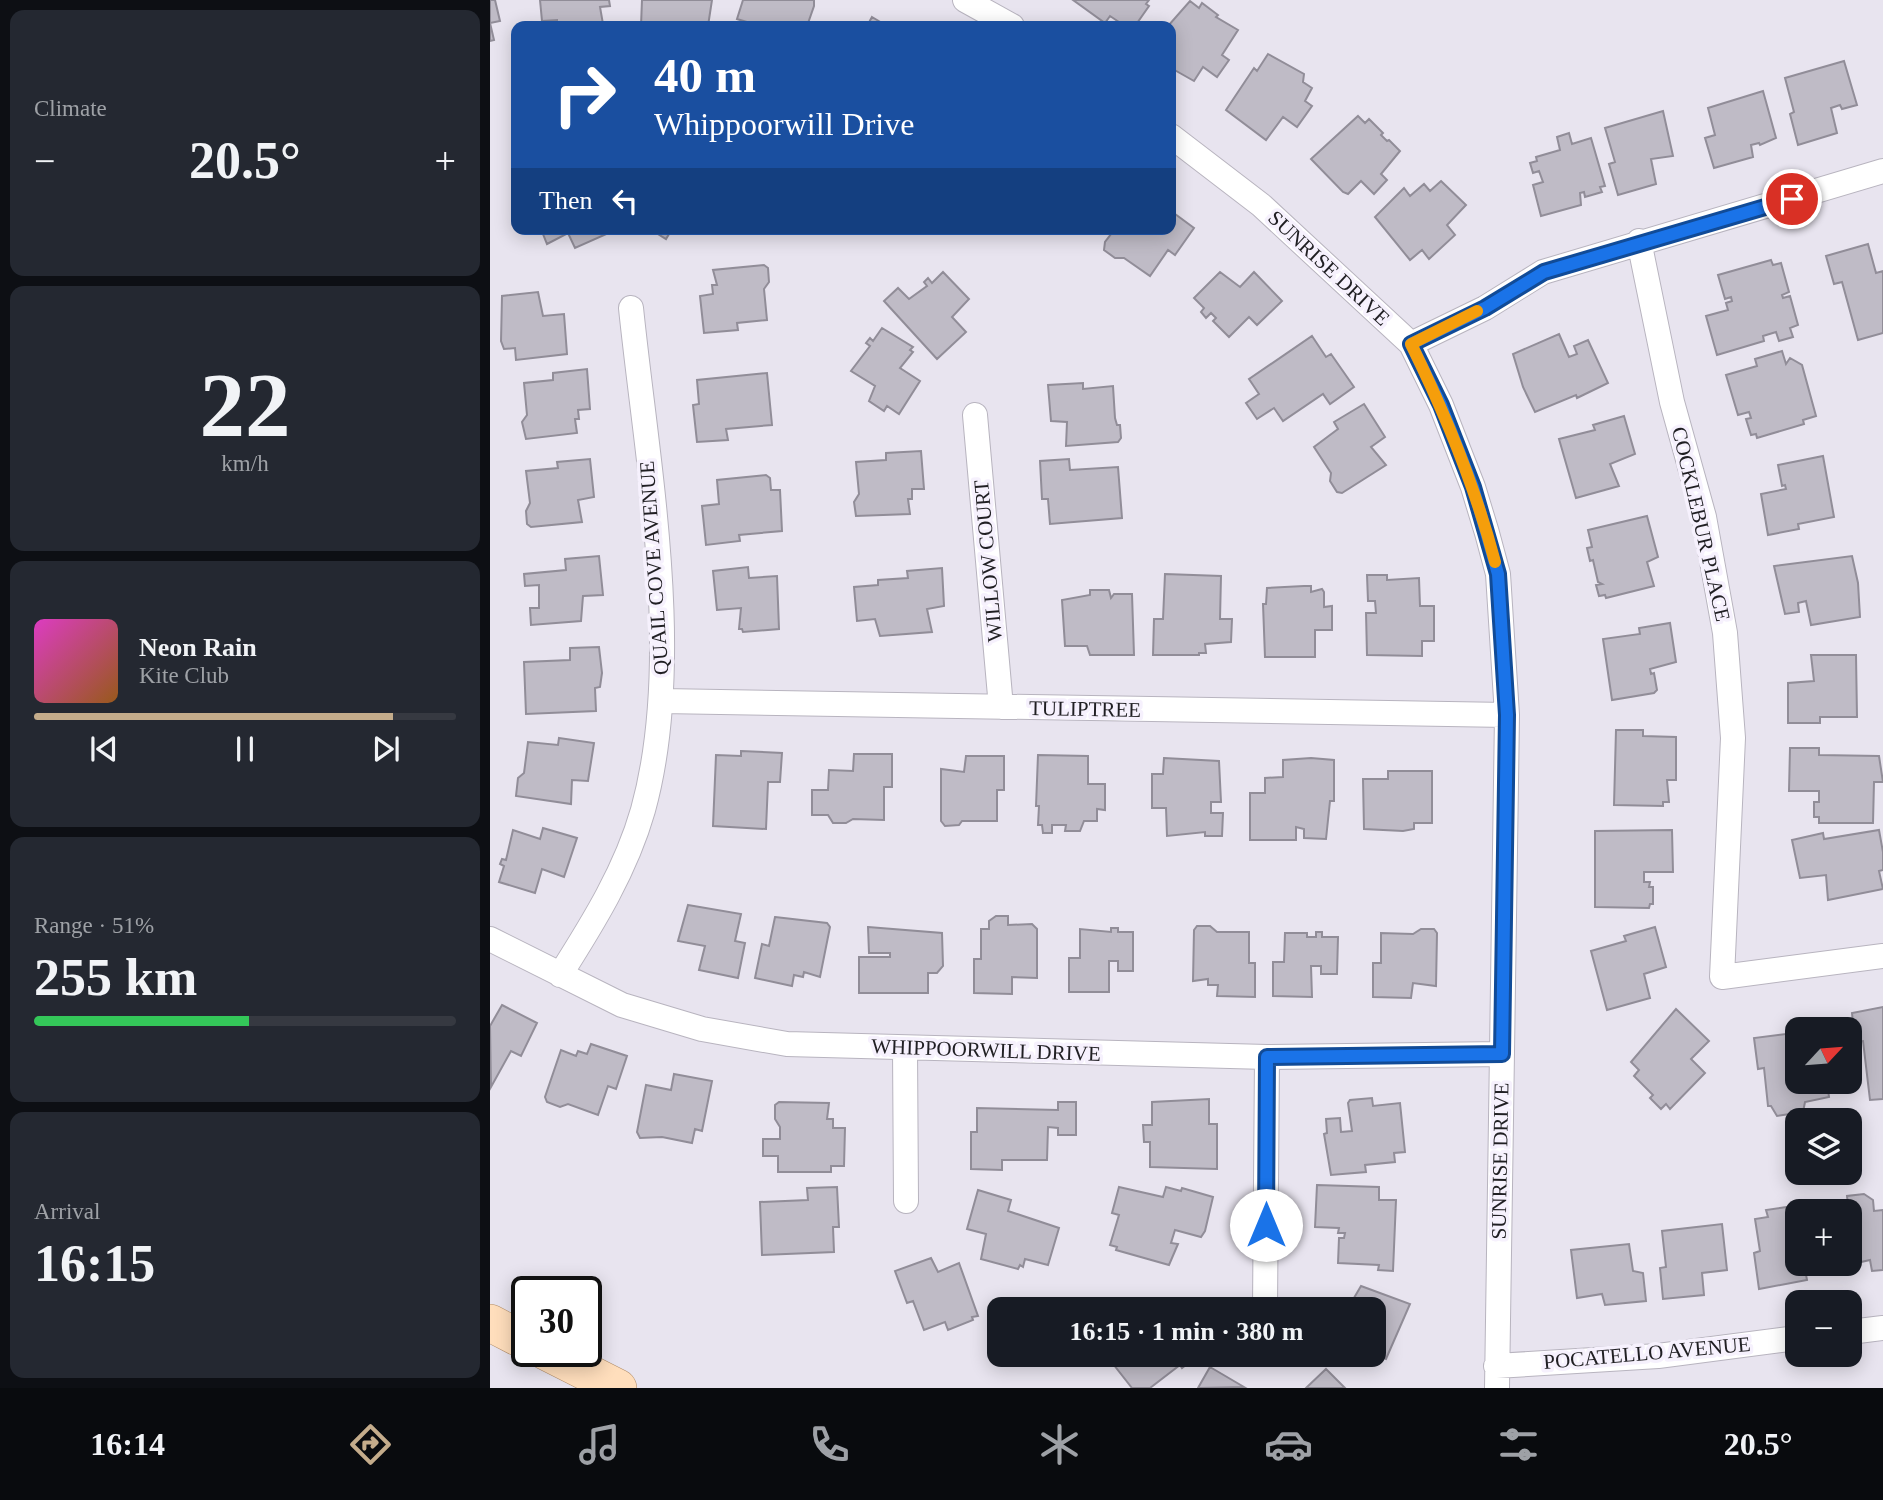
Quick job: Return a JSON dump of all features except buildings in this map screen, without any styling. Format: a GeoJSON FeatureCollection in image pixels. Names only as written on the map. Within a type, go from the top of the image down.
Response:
{"type":"FeatureCollection","features":[{"type":"Feature","properties":{"kind":"main road"},"geometry":{"type":"LineString","coordinates":[[490,1323],[511,1334]]}},
{"type":"Feature","properties":{"kind":"main road"},"geometry":{"type":"LineString","coordinates":[[577,1367],[618,1388]]}},
{"type":"Feature","properties":{"kind":"street"},"geometry":{"type":"LineString","coordinates":[[965,0],[1003,21]]}},
{"type":"Feature","properties":{"kind":"street","name":"SUNRISE DRIVE"},"geometry":{"type":"LineString","coordinates":[[1176,140],[1261,205],[1411,344],[1441,405],[1473,487],[1498,574],[1507,715],[1497,1377]]}},
{"type":"Feature","properties":{"kind":"street"},"geometry":{"type":"LineString","coordinates":[[1411,344],[1485,308],[1544,272],[1639,241],[1883,171]]}},
{"type":"Feature","properties":{"kind":"street","name":"COCKLEBUR PLACE"},"geometry":{"type":"LineString","coordinates":[[1639,241],[1672,402],[1704,517],[1725,633],[1733,738],[1722,977],[1883,956]]}},
{"type":"Feature","properties":{"kind":"street","name":"QUAIL COVE AVENUE"},"geometry":{"type":"LineString","coordinates":[[559,975],[605,905],[643,810],[662,701],[659,575],[631,308]]}},
{"type":"Feature","properties":{"kind":"street","name":"WILLOW COURT"},"geometry":{"type":"LineString","coordinates":[[975,415],[1002,708]]}},
{"type":"Feature","properties":{"kind":"street","name":"TULIPTREE"},"geometry":{"type":"LineString","coordinates":[[662,701],[1507,715]]}},
{"type":"Feature","properties":{"kind":"street","name":"WHIPPOORWILL DRIVE"},"geometry":{"type":"LineString","coordinates":[[490,939],[622,1004],[702,1029],[787,1044],[1267,1057],[1502,1054]]}},
{"type":"Feature","properties":{"kind":"street"},"geometry":{"type":"LineString","coordinates":[[905,1048],[906,1201]]}},
{"type":"Feature","properties":{"kind":"street"},"geometry":{"type":"LineString","coordinates":[[1265,1297],[1267,1057]]}},
{"type":"Feature","properties":{"kind":"street"},"geometry":{"type":"LineString","coordinates":[[1862,1331],[1883,1328]]}},
{"type":"Feature","properties":{"kind":"street","name":"POCATELLO AVENUE"},"geometry":{"type":"LineString","coordinates":[[1497,1377],[1785,1340]]}},
{"type":"Feature","properties":{"kind":"slow traffic"},"geometry":{"type":"LineString","coordinates":[[1477,311],[1411,344],[1441,405],[1473,487],[1495,562]]}},
{"type":"Feature","properties":{"kind":"route"},"geometry":{"type":"LineString","coordinates":[[1266,1225],[1267,1057],[1502,1054],[1507,715],[1498,574],[1473,487],[1441,405],[1411,344],[1485,308],[1544,272],[1639,241],[1792,199]]}}]}
